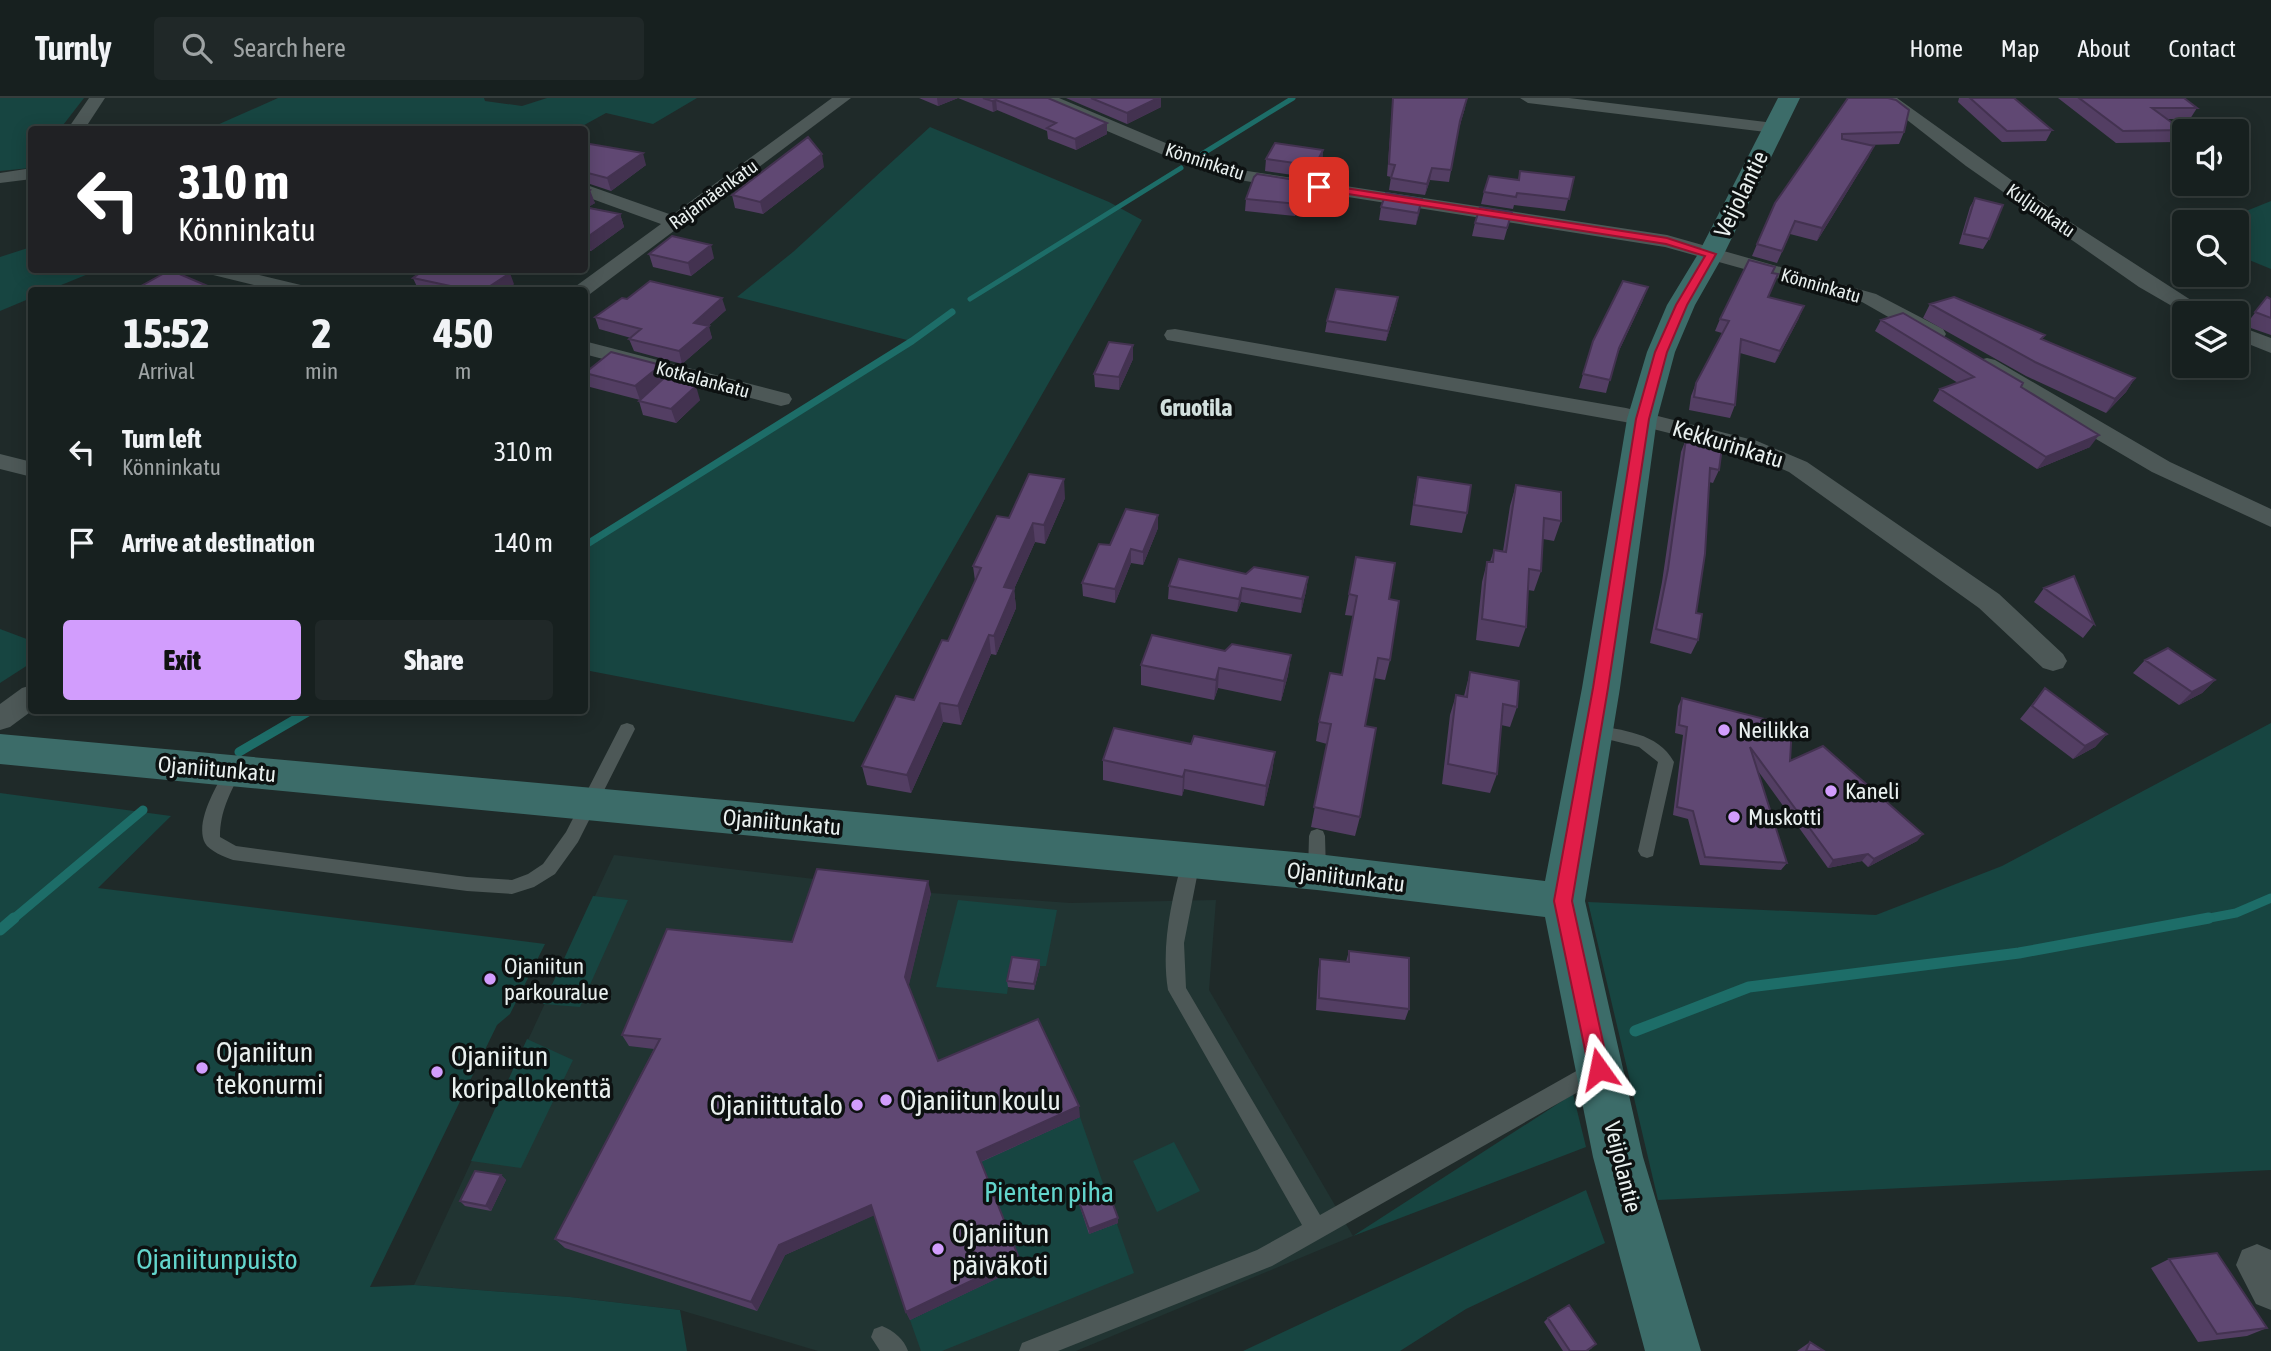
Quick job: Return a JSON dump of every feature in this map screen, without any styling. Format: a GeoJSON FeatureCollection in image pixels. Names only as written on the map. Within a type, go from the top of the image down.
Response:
{"type":"FeatureCollection","features":[{"type":"Feature","properties":{"kind":"street"},"geometry":{"type":"LineString","coordinates":[[78,126],[97,98]]}},
{"type":"Feature","properties":{"kind":"street","name":"Rajamäenkatu"},"geometry":{"type":"LineString","coordinates":[[587,287],[843,98]]}},
{"type":"Feature","properties":{"kind":"street","name":"Könninkatu"},"geometry":{"type":"LineString","coordinates":[[1045,98],[1200,164],[1239,175],[1667,242],[1869,298],[1950,343]]}},
{"type":"Feature","properties":{"kind":"street"},"geometry":{"type":"LineString","coordinates":[[1528,98],[1774,128]]}},
{"type":"Feature","properties":{"kind":"street","name":"Veijolantie"},"geometry":{"type":"LineString","coordinates":[[1672,1351],[1618,1157],[1563,901],[1642,419],[1661,352],[1681,305],[1711,254],[1788,98]]}},
{"type":"Feature","properties":{"kind":"street","name":"Kuljunkatu"},"geometry":{"type":"LineString","coordinates":[[1887,98],[1931,133],[2175,301]]}},
{"type":"Feature","properties":{"kind":"street"},"geometry":{"type":"LineString","coordinates":[[0,178],[28,174]]}},
{"type":"Feature","properties":{"kind":"street"},"geometry":{"type":"LineString","coordinates":[[588,190],[674,222]]}},
{"type":"Feature","properties":{"kind":"street"},"geometry":{"type":"LineString","coordinates":[[228,273],[286,287]]}},
{"type":"Feature","properties":{"kind":"street","name":"Kekkurinkatu"},"geometry":{"type":"LineString","coordinates":[[1175,335],[1642,419],[1749,446],[1798,467],[1989,601],[2053,661]]}},
{"type":"Feature","properties":{"kind":"street"},"geometry":{"type":"LineString","coordinates":[[2249,337],[2271,346]]}},
{"type":"Feature","properties":{"kind":"street","name":"Kotkalankatu"},"geometry":{"type":"LineString","coordinates":[[588,348],[781,399]]}},
{"type":"Feature","properties":{"kind":"street"},"geometry":{"type":"LineString","coordinates":[[1973,357],[2161,467],[2271,519]]}},
{"type":"Feature","properties":{"kind":"street"},"geometry":{"type":"LineString","coordinates":[[0,461],[28,470]]}},
{"type":"Feature","properties":{"kind":"street"},"geometry":{"type":"LineString","coordinates":[[0,719],[28,699]]}},
{"type":"Feature","properties":{"kind":"street","name":"Ojaniitunkatu"},"geometry":{"type":"LineString","coordinates":[[0,749],[1191,861],[1317,854],[1563,901]]}},
{"type":"Feature","properties":{"kind":"street"},"geometry":{"type":"LineString","coordinates":[[2271,1283],[2257,1265],[2271,1289]]}},
{"type":"Feature","properties":{"kind":"lane"},"geometry":{"type":"LineString","coordinates":[[234,770],[216,800],[210,819],[212,841],[233,853],[467,884],[512,887],[534,880],[549,869],[572,836],[627,729]]}},
{"type":"Feature","properties":{"kind":"lane"},"geometry":{"type":"LineString","coordinates":[[1592,730],[1640,741],[1662,754],[1666,762],[1647,851]]}},
{"type":"Feature","properties":{"kind":"lane"},"geometry":{"type":"LineString","coordinates":[[1191,861],[1184,887],[1176,949],[1177,990],[1316,1228]]}},
{"type":"Feature","properties":{"kind":"lane"},"geometry":{"type":"LineString","coordinates":[[1030,1351],[1264,1258],[1599,1069]]}},
{"type":"Feature","properties":{"kind":"shaded area","name":"Ojaniitun koulu"},"geometry":{"type":"Polygon","coordinates":[[[614,855],[931,893],[1070,903],[1216,900],[1209,990],[1353,1236],[1076,1351],[818,1351],[680,1310],[570,1297],[414,1285],[614,855]]]}},
{"type":"Feature","properties":{"kind":"green space"},"geometry":{"type":"Polygon","coordinates":[[[0,98],[84,98],[62,126],[28,126],[28,168],[0,171],[0,98]]]}},
{"type":"Feature","properties":{"kind":"green space"},"geometry":{"type":"Polygon","coordinates":[[[278,98],[484,98],[485,101],[522,106],[547,98],[697,98],[653,124],[606,113],[582,126],[215,126],[278,98]]]}},
{"type":"Feature","properties":{"kind":"green space"},"geometry":{"type":"Polygon","coordinates":[[[930,127],[1109,202],[1142,220],[854,722],[588,671],[588,544],[911,341],[737,297],[793,252],[930,127]]]}},
{"type":"Feature","properties":{"kind":"green space"},"geometry":{"type":"Polygon","coordinates":[[[2271,201],[2271,269],[2249,260],[2249,210],[2271,201]]]}},
{"type":"Feature","properties":{"kind":"green space"},"geometry":{"type":"Polygon","coordinates":[[[28,248],[28,273],[91,273],[56,287],[28,287],[28,299],[0,311],[0,257],[28,248]]]}},
{"type":"Feature","properties":{"kind":"green space"},"geometry":{"type":"Polygon","coordinates":[[[0,629],[28,640],[28,665],[0,683],[0,629]]]}},
{"type":"Feature","properties":{"kind":"green space"},"geometry":{"type":"Polygon","coordinates":[[[2271,723],[2271,1170],[1658,1200],[1588,902],[1876,915],[2002,866],[2271,723]]]}},
{"type":"Feature","properties":{"kind":"green space","name":"Ojaniitunpuisto"},"geometry":{"type":"Polygon","coordinates":[[[0,793],[171,816],[98,888],[545,944],[510,1014],[497,1025],[370,1287],[414,1285],[570,1297],[680,1310],[687,1351],[0,1351],[0,793]]]}},
{"type":"Feature","properties":{"kind":"green space"},"geometry":{"type":"Polygon","coordinates":[[[593,896],[628,900],[580,1007],[543,1004],[593,896]]]}},
{"type":"Feature","properties":{"kind":"green space"},"geometry":{"type":"Polygon","coordinates":[[[958,900],[1057,910],[1046,966],[1039,966],[1008,987],[1007,994],[936,987],[958,900]]]}},
{"type":"Feature","properties":{"kind":"green space"},"geometry":{"type":"Polygon","coordinates":[[[527,1039],[573,1060],[521,1168],[471,1161],[527,1039]]]}},
{"type":"Feature","properties":{"kind":"green space"},"geometry":{"type":"Polygon","coordinates":[[[1573,1094],[1586,1147],[1353,1236],[1573,1094]]]}},
{"type":"Feature","properties":{"kind":"green space","name":"Pienten piha"},"geometry":{"type":"Polygon","coordinates":[[[1080,1117],[1134,1273],[942,1351],[921,1351],[910,1320],[1020,1267],[980,1162],[1080,1117]]]}},
{"type":"Feature","properties":{"kind":"green space"},"geometry":{"type":"Polygon","coordinates":[[[1174,1142],[1200,1191],[1157,1212],[1133,1161],[1174,1142]]]}},
{"type":"Feature","properties":{"kind":"green space"},"geometry":{"type":"Polygon","coordinates":[[[1586,1190],[1605,1243],[1466,1309],[1400,1351],[1243,1351],[1586,1190]]]}},
{"type":"Feature","properties":{"kind":"building"},"geometry":{"type":"Polygon","coordinates":[[[983,98],[1048,98],[1107,123],[1075,139],[1047,128],[1056,123],[996,100],[983,98]]]}},
{"type":"Feature","properties":{"kind":"building"},"geometry":{"type":"Polygon","coordinates":[[[1091,98],[1158,98],[1127,113],[1091,98]]]}},
{"type":"Feature","properties":{"kind":"building"},"geometry":{"type":"Polygon","coordinates":[[[1393,98],[1467,98],[1451,170],[1432,168],[1427,184],[1391,178],[1395,165],[1389,164],[1393,98]]]}},
{"type":"Feature","properties":{"kind":"building"},"geometry":{"type":"Polygon","coordinates":[[[1848,98],[1896,100],[1909,110],[1904,132],[1842,134],[1842,139],[1874,146],[1822,228],[1795,221],[1782,251],[1757,244],[1775,203],[1848,98]]]}},
{"type":"Feature","properties":{"kind":"building"},"geometry":{"type":"Polygon","coordinates":[[[1970,98],[2014,98],[2052,130],[2007,131],[1970,98]]]}},
{"type":"Feature","properties":{"kind":"building"},"geometry":{"type":"Polygon","coordinates":[[[2079,98],[2184,98],[2197,108],[2152,108],[2172,123],[2172,130],[2123,131],[2079,98]]]}},
{"type":"Feature","properties":{"kind":"building"},"geometry":{"type":"Polygon","coordinates":[[[808,137],[822,154],[760,202],[732,195],[808,137]]]}},
{"type":"Feature","properties":{"kind":"building"},"geometry":{"type":"Polygon","coordinates":[[[1275,143],[1323,150],[1315,166],[1266,159],[1275,143]]]}},
{"type":"Feature","properties":{"kind":"building"},"geometry":{"type":"Polygon","coordinates":[[[588,144],[643,153],[607,178],[588,173],[588,144]]]}},
{"type":"Feature","properties":{"kind":"building"},"geometry":{"type":"Polygon","coordinates":[[[1520,171],[1574,177],[1569,199],[1517,193],[1516,197],[1484,192],[1489,176],[1519,180],[1520,171]]]}},
{"type":"Feature","properties":{"kind":"building"},"geometry":{"type":"Polygon","coordinates":[[[1257,174],[1308,182],[1297,204],[1246,199],[1257,174]]]}},
{"type":"Feature","properties":{"kind":"building"},"geometry":{"type":"Polygon","coordinates":[[[1386,193],[1422,199],[1418,213],[1381,207],[1386,193]]]}},
{"type":"Feature","properties":{"kind":"building"},"geometry":{"type":"Polygon","coordinates":[[[1975,198],[2003,205],[1989,239],[1964,234],[1975,198]]]}},
{"type":"Feature","properties":{"kind":"building"},"geometry":{"type":"Polygon","coordinates":[[[1480,207],[1512,212],[1507,228],[1475,223],[1480,207]]]}},
{"type":"Feature","properties":{"kind":"building"},"geometry":{"type":"Polygon","coordinates":[[[588,208],[620,214],[588,237],[588,208]]]}},
{"type":"Feature","properties":{"kind":"building"},"geometry":{"type":"Polygon","coordinates":[[[672,236],[711,245],[688,263],[649,254],[672,236]]]}},
{"type":"Feature","properties":{"kind":"building"},"geometry":{"type":"Polygon","coordinates":[[[1749,260],[1775,267],[1772,273],[1778,274],[1768,297],[1804,306],[1780,351],[1741,339],[1735,405],[1694,397],[1696,383],[1729,321],[1720,319],[1749,260]]]}},
{"type":"Feature","properties":{"kind":"building"},"geometry":{"type":"Polygon","coordinates":[[[165,273],[177,273],[210,287],[139,287],[165,273]]]}},
{"type":"Feature","properties":{"kind":"building"},"geometry":{"type":"Polygon","coordinates":[[[420,273],[510,273],[489,287],[455,287],[413,278],[420,273]]]}},
{"type":"Feature","properties":{"kind":"building"},"geometry":{"type":"Polygon","coordinates":[[[650,281],[722,298],[694,323],[709,326],[679,351],[629,339],[641,329],[595,317],[622,298],[627,299],[650,281]]]}},
{"type":"Feature","properties":{"kind":"building"},"geometry":{"type":"Polygon","coordinates":[[[1623,281],[1648,287],[1619,348],[1610,380],[1583,374],[1593,341],[1623,281]]]}},
{"type":"Feature","properties":{"kind":"building"},"geometry":{"type":"Polygon","coordinates":[[[1336,289],[1398,297],[1388,331],[1327,321],[1336,289]]]}},
{"type":"Feature","properties":{"kind":"building"},"geometry":{"type":"Polygon","coordinates":[[[1954,297],[2045,335],[2041,339],[2135,378],[2115,399],[2035,362],[1930,304],[1954,297]]]}},
{"type":"Feature","properties":{"kind":"building"},"geometry":{"type":"Polygon","coordinates":[[[2267,297],[2271,299],[2271,318],[2255,312],[2267,297]]]}},
{"type":"Feature","properties":{"kind":"building"},"geometry":{"type":"Polygon","coordinates":[[[1903,313],[2023,383],[2021,387],[2099,435],[2046,457],[1940,389],[1974,377],[1881,320],[1903,313]]]}},
{"type":"Feature","properties":{"kind":"building"},"geometry":{"type":"Polygon","coordinates":[[[1109,342],[1133,345],[1119,377],[1094,374],[1109,342]]]}},
{"type":"Feature","properties":{"kind":"building"},"geometry":{"type":"Polygon","coordinates":[[[611,352],[661,365],[635,386],[588,374],[588,371],[611,352]]]}},
{"type":"Feature","properties":{"kind":"building"},"geometry":{"type":"Polygon","coordinates":[[[664,378],[696,386],[671,409],[639,401],[664,378]]]}},
{"type":"Feature","properties":{"kind":"building"},"geometry":{"type":"Polygon","coordinates":[[[1686,439],[1722,447],[1719,470],[1710,468],[1705,554],[1696,613],[1702,614],[1698,640],[1656,629],[1668,569],[1686,439]]]}},
{"type":"Feature","properties":{"kind":"building"},"geometry":{"type":"Polygon","coordinates":[[[1029,474],[1064,479],[1044,525],[1033,523],[1004,587],[1014,589],[994,636],[989,635],[958,706],[940,703],[907,775],[862,766],[896,696],[914,700],[942,640],[948,641],[981,568],[973,566],[997,516],[1009,518],[1029,474]]]}},
{"type":"Feature","properties":{"kind":"building"},"geometry":{"type":"Polygon","coordinates":[[[1418,477],[1471,485],[1467,513],[1414,505],[1418,477]]]}},
{"type":"Feature","properties":{"kind":"building"},"geometry":{"type":"Polygon","coordinates":[[[1516,485],[1561,492],[1561,521],[1544,518],[1541,571],[1529,569],[1526,627],[1482,619],[1487,562],[1493,562],[1494,550],[1506,552],[1516,485]]]}},
{"type":"Feature","properties":{"kind":"building"},"geometry":{"type":"Polygon","coordinates":[[[1126,509],[1158,515],[1143,552],[1131,549],[1115,589],[1082,583],[1099,544],[1110,545],[1126,509]]]}},
{"type":"Feature","properties":{"kind":"building"},"geometry":{"type":"Polygon","coordinates":[[[1356,557],[1395,563],[1389,599],[1399,601],[1390,660],[1378,658],[1365,726],[1376,728],[1360,817],[1314,807],[1331,724],[1319,722],[1330,673],[1342,675],[1357,596],[1349,594],[1356,557]]]}},
{"type":"Feature","properties":{"kind":"building"},"geometry":{"type":"Polygon","coordinates":[[[1179,559],[1246,574],[1254,567],[1308,577],[1302,599],[1242,588],[1239,599],[1169,586],[1179,559]]]}},
{"type":"Feature","properties":{"kind":"building"},"geometry":{"type":"Polygon","coordinates":[[[2074,576],[2094,624],[2044,588],[2074,576]]]}},
{"type":"Feature","properties":{"kind":"building"},"geometry":{"type":"Polygon","coordinates":[[[1152,635],[1225,651],[1232,644],[1291,655],[1284,681],[1219,668],[1216,680],[1141,665],[1152,635]]]}},
{"type":"Feature","properties":{"kind":"building"},"geometry":{"type":"Polygon","coordinates":[[[2168,648],[2215,680],[2192,692],[2145,660],[2168,648]]]}},
{"type":"Feature","properties":{"kind":"building"},"geometry":{"type":"Polygon","coordinates":[[[1470,672],[1519,681],[1517,707],[1503,704],[1497,774],[1448,764],[1456,695],[1467,697],[1470,672]]]}},
{"type":"Feature","properties":{"kind":"building"},"geometry":{"type":"Polygon","coordinates":[[[2045,688],[2107,734],[2085,746],[2032,706],[2045,688]]]}},
{"type":"Feature","properties":{"kind":"building"},"geometry":{"type":"Polygon","coordinates":[[[1682,698],[1792,726],[1790,761],[1823,746],[1923,834],[1874,859],[1868,854],[1833,860],[1750,747],[1787,863],[1705,857],[1693,811],[1677,807],[1687,727],[1679,725],[1682,698]]]}},
{"type":"Feature","properties":{"kind":"building"},"geometry":{"type":"Polygon","coordinates":[[[1114,728],[1191,744],[1194,736],[1275,752],[1266,786],[1185,770],[1183,777],[1103,760],[1114,728]]]}},
{"type":"Feature","properties":{"kind":"building","name":"Ojaniittutalo"},"geometry":{"type":"Polygon","coordinates":[[[817,869],[928,881],[905,977],[938,1061],[1038,1019],[1079,1106],[977,1152],[1019,1258],[906,1312],[871,1205],[779,1245],[751,1302],[555,1239],[660,1039],[622,1035],[667,929],[792,942],[817,869]]]}},
{"type":"Feature","properties":{"kind":"building"},"geometry":{"type":"Polygon","coordinates":[[[1349,951],[1409,958],[1409,1009],[1319,998],[1320,959],[1349,962],[1349,951]]]}},
{"type":"Feature","properties":{"kind":"building"},"geometry":{"type":"Polygon","coordinates":[[[1012,957],[1039,960],[1034,984],[1007,981],[1012,957]]]}},
{"type":"Feature","properties":{"kind":"building"},"geometry":{"type":"Polygon","coordinates":[[[475,1171],[501,1175],[486,1206],[460,1201],[475,1171]]]}},
{"type":"Feature","properties":{"kind":"building"},"geometry":{"type":"Polygon","coordinates":[[[1107,1188],[1118,1218],[1089,1229],[1078,1199],[1107,1188]]]}},
{"type":"Feature","properties":{"kind":"building"},"geometry":{"type":"Polygon","coordinates":[[[2217,1253],[2267,1328],[2217,1334],[2169,1259],[2217,1253]]]}},
{"type":"Feature","properties":{"kind":"building"},"geometry":{"type":"Polygon","coordinates":[[[1569,1305],[1596,1344],[1586,1351],[1570,1351],[1548,1318],[1569,1305]]]}},
{"type":"Feature","properties":{"kind":"building"},"geometry":{"type":"Polygon","coordinates":[[[1810,1342],[1824,1351],[1806,1351],[1810,1342]]]}},
{"type":"Feature","properties":{"kind":"waterway"},"geometry":{"type":"LineString","coordinates":[[1202,154],[1293,98]]}},
{"type":"Feature","properties":{"kind":"waterway"},"geometry":{"type":"LineString","coordinates":[[970,299],[1181,168]]}},
{"type":"Feature","properties":{"kind":"waterway"},"geometry":{"type":"LineString","coordinates":[[588,544],[912,341],[952,312]]}},
{"type":"Feature","properties":{"kind":"waterway"},"geometry":{"type":"LineString","coordinates":[[239,752],[304,714]]}},
{"type":"Feature","properties":{"kind":"waterway"},"geometry":{"type":"LineString","coordinates":[[12,920],[143,810]]}},
{"type":"Feature","properties":{"kind":"waterway"},"geometry":{"type":"LineString","coordinates":[[2199,920],[2236,913],[2271,898]]}},
{"type":"Feature","properties":{"kind":"waterway"},"geometry":{"type":"LineString","coordinates":[[0,930],[14,918]]}},
{"type":"Feature","properties":{"kind":"waterway"},"geometry":{"type":"LineString","coordinates":[[1635,1031],[1749,987],[2019,953],[2209,918]]}},
{"type":"Feature","properties":{"kind":"place","name":"Neilikka"},"geometry":{"type":"Point","coordinates":[1724,730]}},
{"type":"Feature","properties":{"kind":"place","name":"Kaneli"},"geometry":{"type":"Point","coordinates":[1831,791]}},
{"type":"Feature","properties":{"kind":"place","name":"Muskotti"},"geometry":{"type":"Point","coordinates":[1734,817]}},
{"type":"Feature","properties":{"kind":"place","name":"Ojaniitun parkouralue"},"geometry":{"type":"Point","coordinates":[490,979]}},
{"type":"Feature","properties":{"kind":"place","name":"Ojaniitun tekonurmi"},"geometry":{"type":"Point","coordinates":[202,1068]}},
{"type":"Feature","properties":{"kind":"place","name":"Ojaniitun koripallokenttä"},"geometry":{"type":"Point","coordinates":[437,1072]}},
{"type":"Feature","properties":{"kind":"place","name":"Ojaniitun koulu"},"geometry":{"type":"Point","coordinates":[886,1100]}},
{"type":"Feature","properties":{"kind":"place","name":"Ojaniittutalo"},"geometry":{"type":"Point","coordinates":[857,1105]}},
{"type":"Feature","properties":{"kind":"place","name":"Ojaniitun päiväkoti"},"geometry":{"type":"Point","coordinates":[938,1249]}},
{"type":"Feature","properties":{"kind":"district","name":"Gruotila"},"geometry":{"type":"Point","coordinates":[1196,407]}},
{"type":"Feature","properties":{"kind":"route"},"geometry":{"type":"LineString","coordinates":[[1319,187],[1667,242],[1711,254],[1681,305],[1661,352],[1642,419],[1601,688],[1563,901],[1599,1069]]}}]}
